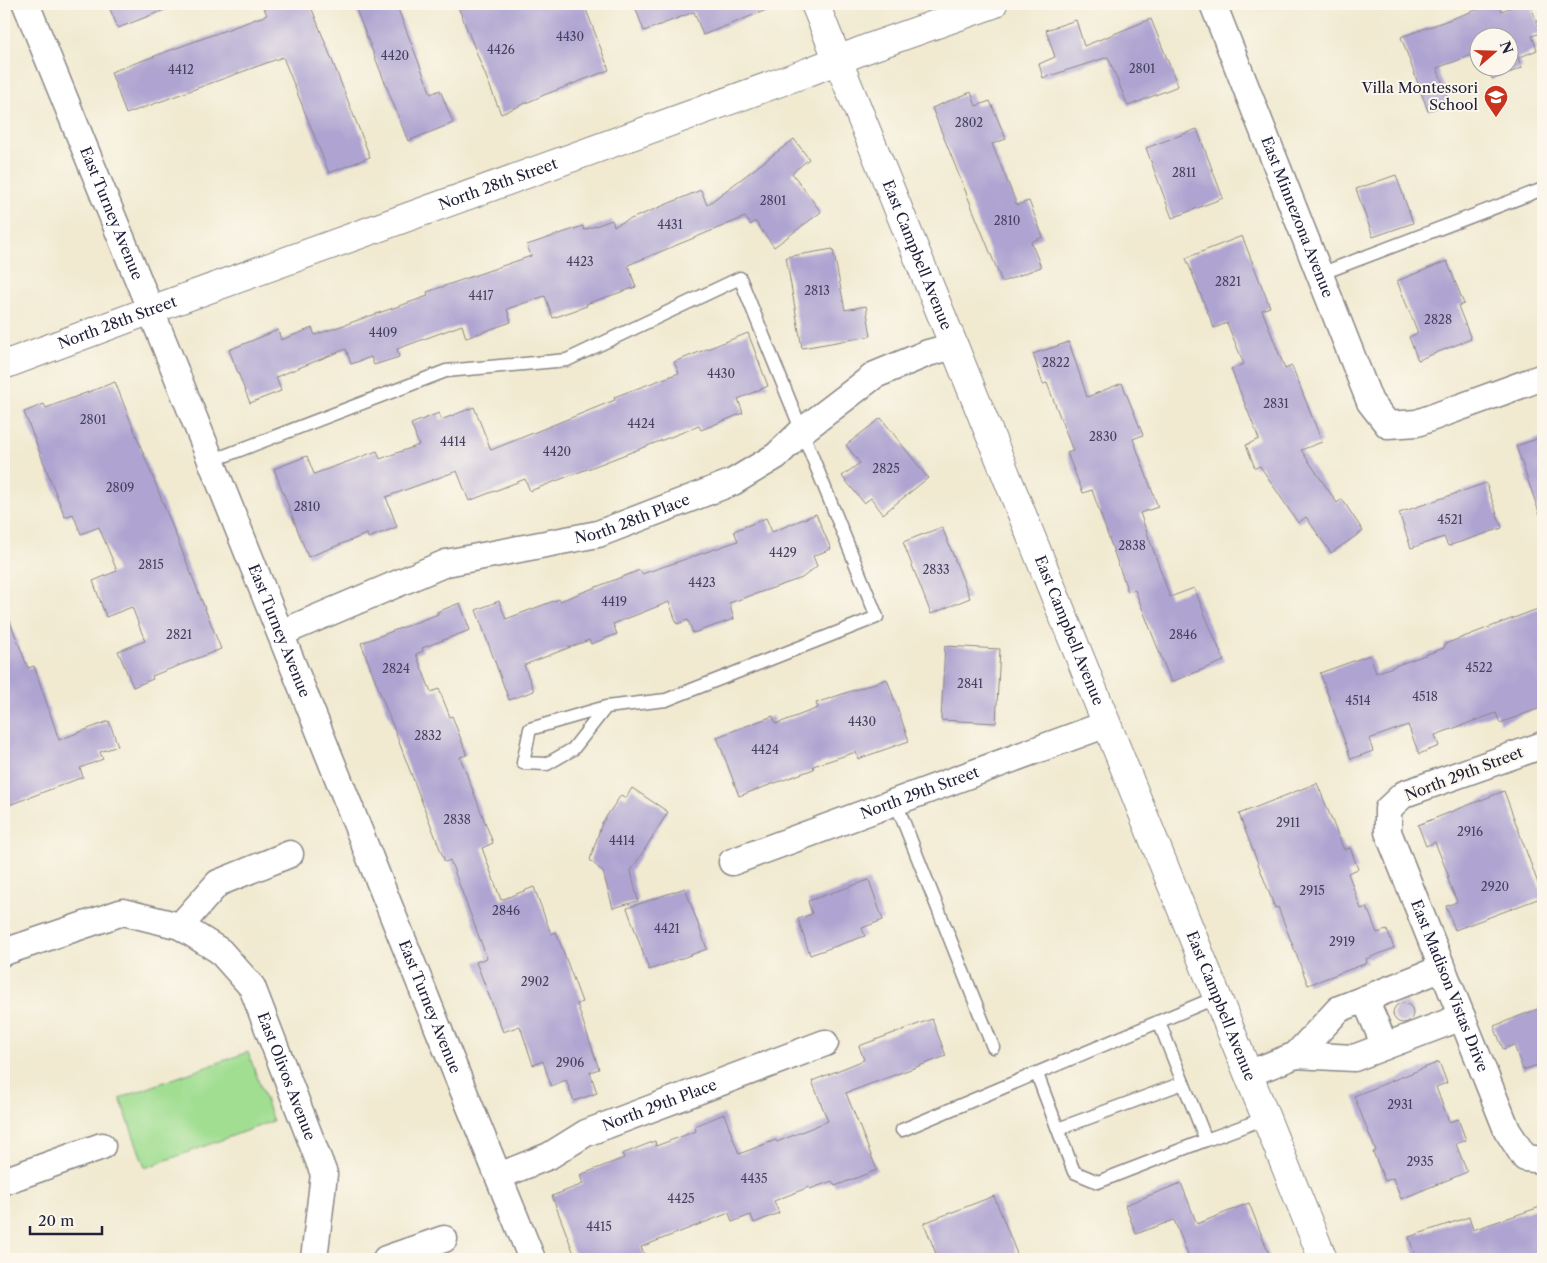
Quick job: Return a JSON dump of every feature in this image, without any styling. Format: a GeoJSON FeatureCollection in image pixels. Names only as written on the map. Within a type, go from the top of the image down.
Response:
{"type":"FeatureCollection","features":[{"type":"Feature","properties":{"kind":"street","name":"East Turney Avenue"},"geometry":{"type":"LineString","coordinates":[[26,4],[151,310],[429,1007],[532,1259]]}},
{"type":"Feature","properties":{"kind":"street","name":"East Campbell Avenue"},"geometry":{"type":"LineString","coordinates":[[814,4],[1322,1259]]}},
{"type":"Feature","properties":{"kind":"street","name":"North 28th Street"},"geometry":{"type":"LineString","coordinates":[[4,365],[993,4]]}},
{"type":"Feature","properties":{"kind":"street","name":"East Minnezona Avenue"},"geometry":{"type":"LineString","coordinates":[[1213,4],[1370,402],[1388,425],[1417,422],[1543,376]]}},
{"type":"Feature","properties":{"kind":"street","name":"North 28th Place"},"geometry":{"type":"LineString","coordinates":[[281,633],[446,563],[598,534],[733,482],[776,456],[802,431],[875,375],[928,353],[954,346]]}},
{"type":"Feature","properties":{"kind":"street","name":"North 29th Street"},"geometry":{"type":"LineString","coordinates":[[732,862],[1107,724]]}},
{"type":"Feature","properties":{"kind":"street","name":"North 29th Street"},"geometry":{"type":"LineString","coordinates":[[1388,809],[1404,794],[1543,745]]}},
{"type":"Feature","properties":{"kind":"street","name":"East Madison Vistas Drive"},"geometry":{"type":"LineString","coordinates":[[1388,809],[1388,832],[1507,1130],[1534,1159]]}},
{"type":"Feature","properties":{"kind":"street"},"geometry":{"type":"LineString","coordinates":[[180,926],[218,883],[290,854]]}},
{"type":"Feature","properties":{"kind":"street","name":"East Olivos Avenue"},"geometry":{"type":"LineString","coordinates":[[4,952],[124,912],[180,926],[220,951],[252,987],[324,1174],[314,1259]]}},
{"type":"Feature","properties":{"kind":"street"},"geometry":{"type":"LineString","coordinates":[[1296,1055],[1339,1009],[1443,968]]}},
{"type":"Feature","properties":{"kind":"street"},"geometry":{"type":"LineString","coordinates":[[1365,999],[1385,1046]]}},
{"type":"Feature","properties":{"kind":"street"},"geometry":{"type":"LineString","coordinates":[[1248,1074],[1296,1055],[1354,1058],[1462,1017]]}},
{"type":"Feature","properties":{"kind":"street","name":"North 29th Place"},"geometry":{"type":"LineString","coordinates":[[499,1176],[548,1156],[586,1133],[825,1043]]}},
{"type":"Feature","properties":{"kind":"street"},"geometry":{"type":"LineString","coordinates":[[4,1181],[102,1146]]}},
{"type":"Feature","properties":{"kind":"street"},"geometry":{"type":"LineString","coordinates":[[386,1259],[444,1239]]}},
{"type":"Feature","properties":{"kind":"lane"},"geometry":{"type":"LineString","coordinates":[[1320,274],[1543,189]]}},
{"type":"Feature","properties":{"kind":"lane"},"geometry":{"type":"LineString","coordinates":[[211,461],[446,372],[567,360],[740,278],[877,618],[666,700],[606,707],[530,728],[523,763],[546,764],[573,749],[606,707]]}},
{"type":"Feature","properties":{"kind":"lane"},"geometry":{"type":"LineString","coordinates":[[896,802],[993,1047]]}},
{"type":"Feature","properties":{"kind":"lane"},"geometry":{"type":"LineString","coordinates":[[902,1130],[1217,997]]}},
{"type":"Feature","properties":{"kind":"lane"},"geometry":{"type":"LineString","coordinates":[[1159,1022],[1206,1140]]}},
{"type":"Feature","properties":{"kind":"lane"},"geometry":{"type":"LineString","coordinates":[[1037,1074],[1074,1172],[1098,1182],[1266,1118]]}},
{"type":"Feature","properties":{"kind":"lane"},"geometry":{"type":"LineString","coordinates":[[1058,1129],[1183,1083]]}},
{"type":"Feature","properties":{"kind":"green space"},"geometry":{"type":"Polygon","coordinates":[[[248,1052],[273,1121],[145,1168],[120,1098],[248,1052]]]}},
{"type":"Feature","properties":{"kind":"building"},"geometry":{"type":"Polygon","coordinates":[[[108,4],[176,4],[177,5],[118,28],[108,4]]]}},
{"type":"Feature","properties":{"kind":"building"},"geometry":{"type":"Polygon","coordinates":[[[262,4],[310,4],[370,157],[329,173],[283,57],[126,114],[111,72],[267,15],[262,4]]]}},
{"type":"Feature","properties":{"kind":"building"},"geometry":{"type":"Polygon","coordinates":[[[354,4],[396,4],[431,94],[440,90],[453,123],[408,141],[354,4]]]}},
{"type":"Feature","properties":{"kind":"building"},"geometry":{"type":"Polygon","coordinates":[[[457,4],[584,4],[609,70],[501,114],[457,4]]]}},
{"type":"Feature","properties":{"kind":"building"},"geometry":{"type":"Polygon","coordinates":[[[634,4],[779,5],[703,35],[694,12],[644,31],[634,4]]]}},
{"type":"Feature","properties":{"kind":"building"},"geometry":{"type":"Polygon","coordinates":[[[1493,4],[1498,4],[1501,11],[1521,4],[1530,4],[1541,33],[1532,36],[1537,50],[1520,57],[1520,28],[1470,28],[1470,56],[1437,68],[1450,103],[1428,111],[1401,37],[1493,4]]]}},
{"type":"Feature","properties":{"kind":"building"},"geometry":{"type":"Polygon","coordinates":[[[1151,19],[1178,86],[1128,106],[1108,57],[1043,78],[1039,64],[1055,57],[1046,30],[1076,20],[1084,46],[1151,19]]]}},
{"type":"Feature","properties":{"kind":"building"},"geometry":{"type":"Polygon","coordinates":[[[971,92],[976,106],[990,101],[1006,139],[992,144],[1017,205],[1029,201],[1043,237],[1031,242],[1041,267],[1002,282],[932,108],[971,92]]]}},
{"type":"Feature","properties":{"kind":"building"},"geometry":{"type":"Polygon","coordinates":[[[1197,129],[1223,198],[1172,218],[1146,148],[1197,129]]]}},
{"type":"Feature","properties":{"kind":"building"},"geometry":{"type":"Polygon","coordinates":[[[794,139],[809,159],[792,173],[821,212],[774,247],[755,221],[751,225],[745,217],[628,265],[636,287],[586,304],[587,306],[553,318],[545,296],[507,309],[511,322],[466,338],[462,325],[397,349],[399,357],[374,365],[371,357],[351,364],[346,349],[276,377],[281,391],[250,403],[229,350],[278,330],[281,340],[312,328],[315,335],[428,296],[427,292],[531,256],[527,245],[583,226],[584,230],[612,220],[614,226],[701,190],[707,205],[794,139]]]}},
{"type":"Feature","properties":{"kind":"building"},"geometry":{"type":"Polygon","coordinates":[[[1396,175],[1413,223],[1373,237],[1356,189],[1396,175]]]}},
{"type":"Feature","properties":{"kind":"building"},"geometry":{"type":"Polygon","coordinates":[[[1242,236],[1270,307],[1262,310],[1285,369],[1292,366],[1322,442],[1301,450],[1337,503],[1342,499],[1363,531],[1331,553],[1306,517],[1298,523],[1260,466],[1255,468],[1246,445],[1259,439],[1231,369],[1244,364],[1227,323],[1214,328],[1186,258],[1242,236]]]}},
{"type":"Feature","properties":{"kind":"building"},"geometry":{"type":"Polygon","coordinates":[[[833,249],[845,310],[866,306],[871,336],[802,348],[786,257],[833,249]]]}},
{"type":"Feature","properties":{"kind":"building"},"geometry":{"type":"Polygon","coordinates":[[[1447,261],[1464,304],[1458,306],[1471,339],[1418,360],[1409,337],[1418,333],[1397,281],[1447,261]]]}},
{"type":"Feature","properties":{"kind":"building"},"geometry":{"type":"Polygon","coordinates":[[[748,333],[768,386],[738,399],[743,413],[701,430],[699,426],[530,491],[525,479],[469,501],[457,471],[386,497],[397,527],[368,538],[367,534],[308,557],[274,469],[307,456],[314,474],[377,451],[380,459],[419,445],[411,424],[439,413],[441,420],[474,407],[491,450],[615,400],[614,397],[679,373],[674,362],[748,333]]]}},
{"type":"Feature","properties":{"kind":"building"},"geometry":{"type":"Polygon","coordinates":[[[1069,342],[1087,397],[1122,383],[1143,435],[1133,439],[1158,507],[1140,513],[1170,597],[1194,588],[1224,661],[1171,682],[1135,590],[1128,592],[1092,490],[1083,493],[1067,453],[1073,451],[1047,383],[1043,384],[1033,354],[1069,342]]]}},
{"type":"Feature","properties":{"kind":"building"},"geometry":{"type":"Polygon","coordinates":[[[115,382],[221,649],[152,676],[153,679],[133,687],[118,651],[145,641],[132,607],[106,617],[93,581],[117,571],[99,527],[81,534],[73,514],[65,517],[24,412],[44,404],[46,408],[115,382]]]}},
{"type":"Feature","properties":{"kind":"building"},"geometry":{"type":"Polygon","coordinates":[[[881,418],[928,478],[883,514],[871,498],[864,503],[842,476],[860,463],[846,445],[881,418]]]}},
{"type":"Feature","properties":{"kind":"building"},"geometry":{"type":"Polygon","coordinates":[[[1543,437],[1543,515],[1540,515],[1516,446],[1543,437]]]}},
{"type":"Feature","properties":{"kind":"building"},"geometry":{"type":"Polygon","coordinates":[[[1486,483],[1502,528],[1448,546],[1444,537],[1411,548],[1399,513],[1486,483]]]}},
{"type":"Feature","properties":{"kind":"building"},"geometry":{"type":"Polygon","coordinates":[[[816,514],[831,549],[813,556],[817,566],[802,578],[729,603],[734,619],[693,633],[688,620],[677,624],[669,602],[613,624],[617,634],[591,644],[589,640],[524,665],[534,691],[509,700],[476,610],[499,601],[506,619],[559,599],[560,601],[640,570],[642,574],[738,541],[734,531],[766,518],[772,532],[816,514]]]}},
{"type":"Feature","properties":{"kind":"building"},"geometry":{"type":"Polygon","coordinates":[[[942,527],[970,598],[931,614],[903,542],[942,527]]]}},
{"type":"Feature","properties":{"kind":"building"},"geometry":{"type":"Polygon","coordinates":[[[460,603],[470,630],[422,648],[423,651],[416,654],[431,692],[439,689],[467,755],[460,757],[493,843],[482,848],[501,900],[534,887],[551,934],[556,932],[582,1002],[577,1004],[599,1069],[590,1072],[597,1093],[574,1101],[566,1080],[551,1086],[543,1061],[533,1065],[520,1026],[503,1032],[476,962],[487,958],[450,860],[445,862],[361,643],[438,614],[437,612],[460,603]]]}},
{"type":"Feature","properties":{"kind":"building"},"geometry":{"type":"Polygon","coordinates":[[[1543,607],[1543,707],[1500,723],[1496,713],[1435,735],[1439,746],[1419,754],[1408,725],[1369,739],[1373,751],[1351,759],[1320,673],[1370,655],[1376,673],[1444,648],[1445,644],[1543,607]]]}},
{"type":"Feature","properties":{"kind":"building"},"geometry":{"type":"Polygon","coordinates":[[[4,609],[28,668],[34,666],[59,740],[109,721],[118,746],[100,752],[103,759],[80,768],[83,777],[4,807],[4,609]]]}},
{"type":"Feature","properties":{"kind":"building"},"geometry":{"type":"Polygon","coordinates":[[[945,646],[1000,649],[996,723],[941,720],[945,646]]]}},
{"type":"Feature","properties":{"kind":"building"},"geometry":{"type":"Polygon","coordinates":[[[887,679],[909,741],[858,759],[856,752],[813,766],[814,769],[739,796],[717,737],[773,716],[776,724],[818,708],[816,703],[887,679]]]}},
{"type":"Feature","properties":{"kind":"building"},"geometry":{"type":"Polygon","coordinates":[[[1317,783],[1344,850],[1350,848],[1358,869],[1348,873],[1361,909],[1367,907],[1377,933],[1387,930],[1394,948],[1366,959],[1367,963],[1308,985],[1278,907],[1275,908],[1239,814],[1317,783]]]}},
{"type":"Feature","properties":{"kind":"building"},"geometry":{"type":"Polygon","coordinates":[[[632,788],[668,812],[631,871],[638,901],[613,908],[603,872],[590,860],[602,823],[621,795],[626,798],[632,788]]]}},
{"type":"Feature","properties":{"kind":"building"},"geometry":{"type":"Polygon","coordinates":[[[1504,791],[1543,897],[1455,930],[1446,906],[1457,902],[1447,877],[1449,877],[1435,842],[1426,846],[1418,825],[1504,791]]]}},
{"type":"Feature","properties":{"kind":"building"},"geometry":{"type":"Polygon","coordinates":[[[869,880],[883,920],[862,928],[865,936],[810,955],[798,919],[812,914],[808,901],[869,880]]]}},
{"type":"Feature","properties":{"kind":"building"},"geometry":{"type":"Polygon","coordinates":[[[685,888],[707,949],[649,970],[627,908],[685,888]]]}},
{"type":"Feature","properties":{"kind":"building"},"geometry":{"type":"Polygon","coordinates":[[[1403,1003],[1410,1006],[1413,1013],[1410,1020],[1403,1023],[1396,1020],[1393,1013],[1396,1006],[1403,1003]]]}},
{"type":"Feature","properties":{"kind":"building"},"geometry":{"type":"Polygon","coordinates":[[[1543,1007],[1543,1063],[1523,1070],[1514,1045],[1503,1049],[1494,1026],[1543,1007]]]}},
{"type":"Feature","properties":{"kind":"building"},"geometry":{"type":"Polygon","coordinates":[[[932,1019],[946,1056],[846,1093],[877,1170],[835,1186],[832,1181],[810,1189],[809,1187],[774,1201],[779,1213],[754,1223],[751,1215],[732,1222],[729,1213],[641,1247],[646,1259],[576,1259],[552,1196],[583,1184],[580,1175],[624,1158],[622,1154],[655,1141],[656,1146],[696,1131],[695,1126],[724,1114],[739,1154],[776,1140],[777,1142],[828,1121],[812,1081],[864,1060],[859,1046],[932,1019]]]}},
{"type":"Feature","properties":{"kind":"building"},"geometry":{"type":"Polygon","coordinates":[[[1439,1062],[1447,1083],[1436,1087],[1449,1122],[1458,1119],[1466,1140],[1456,1144],[1467,1172],[1401,1199],[1393,1178],[1385,1181],[1373,1152],[1376,1151],[1354,1096],[1439,1062]]]}},
{"type":"Feature","properties":{"kind":"building"},"geometry":{"type":"Polygon","coordinates":[[[1181,1183],[1197,1224],[1249,1203],[1271,1259],[1190,1259],[1174,1220],[1136,1234],[1125,1205],[1181,1183]]]}},
{"type":"Feature","properties":{"kind":"building"},"geometry":{"type":"Polygon","coordinates":[[[994,1196],[1019,1259],[938,1259],[924,1223],[994,1196]]]}},
{"type":"Feature","properties":{"kind":"building"},"geometry":{"type":"Polygon","coordinates":[[[1543,1206],[1543,1259],[1416,1259],[1409,1237],[1469,1217],[1473,1230],[1543,1206]]]}},
{"type":"Feature","properties":{"kind":"place","name":"Villa Montessori School"},"geometry":{"type":"Point","coordinates":[1496,118]}}]}
